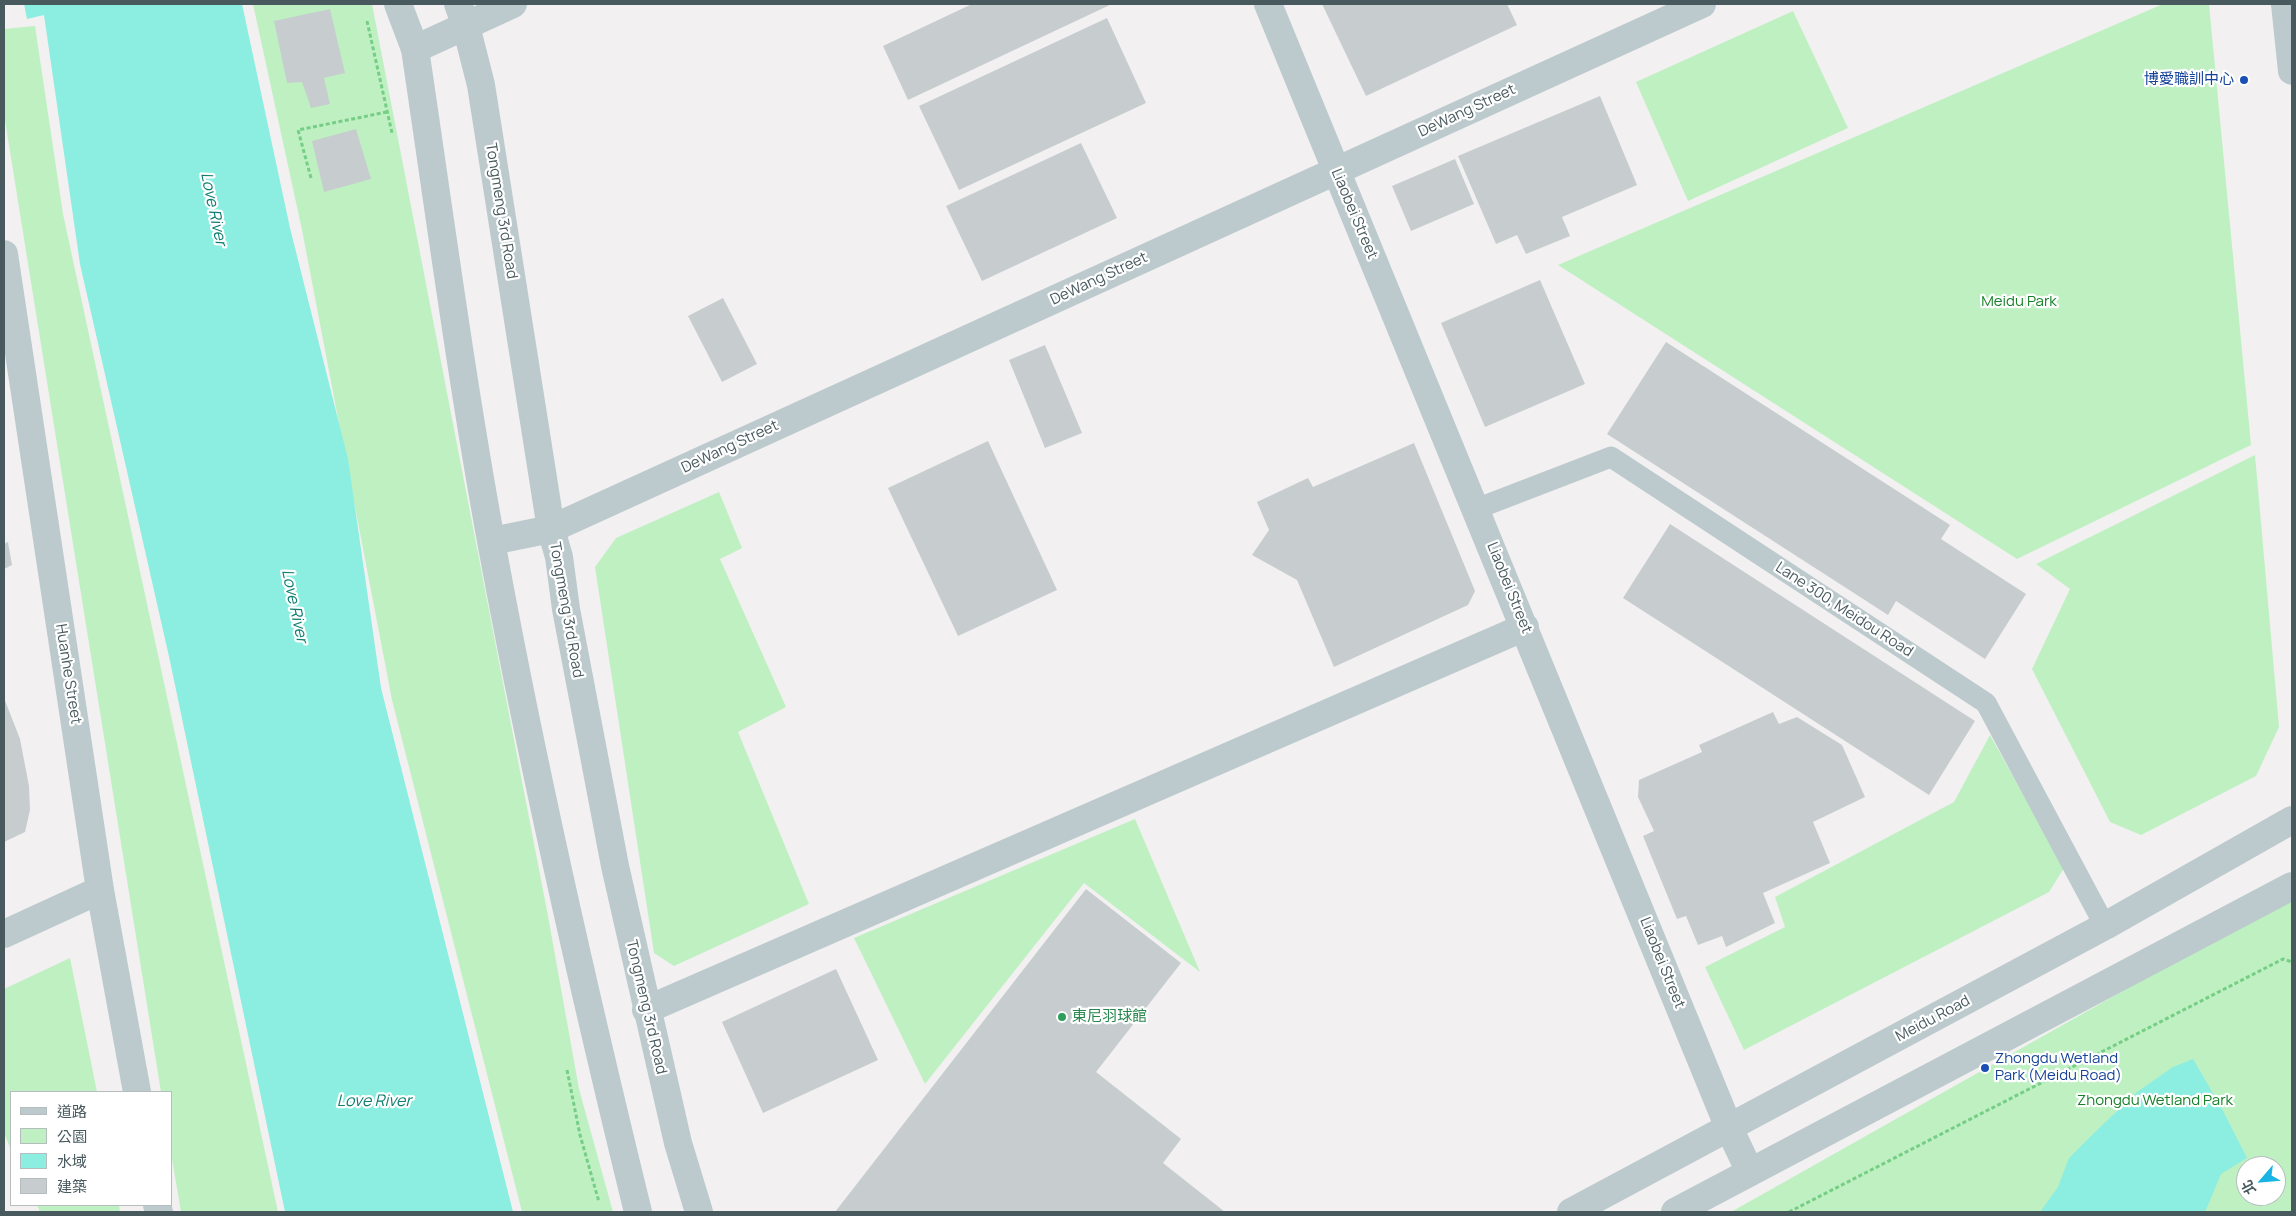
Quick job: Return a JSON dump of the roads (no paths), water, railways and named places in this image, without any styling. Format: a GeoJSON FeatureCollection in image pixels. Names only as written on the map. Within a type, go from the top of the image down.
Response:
{"type":"FeatureCollection","features":[{"type":"Feature","properties":{"kind":"street"},"geometry":{"type":"LineString","coordinates":[[398,4],[415,50],[464,381],[496,570],[562,895],[638,1212]]}},
{"type":"Feature","properties":{"kind":"street"},"geometry":{"type":"LineString","coordinates":[[415,50],[462,15],[513,4]]}},
{"type":"Feature","properties":{"kind":"street","name":"Liaobei Street"},"geometry":{"type":"LineString","coordinates":[[1268,4],[1729,1128],[1750,1172]]}},
{"type":"Feature","properties":{"kind":"street","name":"DeWang Street"},"geometry":{"type":"LineString","coordinates":[[492,540],[551,529],[1702,4]]}},
{"type":"Feature","properties":{"kind":"street"},"geometry":{"type":"LineString","coordinates":[[2285,4],[2292,71]]}},
{"type":"Feature","properties":{"kind":"street","name":"Tongmeng 3rd Road"},"geometry":{"type":"LineString","coordinates":[[462,15],[481,85],[551,529],[558,557],[566,609],[615,866],[646,1010],[678,1143],[699,1212]]}},
{"type":"Feature","properties":{"kind":"street","name":"Huanhe Street"},"geometry":{"type":"LineString","coordinates":[[4,254],[100,890],[137,1091]]}},
{"type":"Feature","properties":{"kind":"street"},"geometry":{"type":"LineString","coordinates":[[646,1010],[1525,627]]}},
{"type":"Feature","properties":{"kind":"street","name":"Meidu Road"},"geometry":{"type":"LineString","coordinates":[[1571,1212],[2105,926],[2292,820]]}},
{"type":"Feature","properties":{"kind":"street"},"geometry":{"type":"LineString","coordinates":[[1675,1212],[2292,886]]}},
{"type":"Feature","properties":{"kind":"street"},"geometry":{"type":"LineString","coordinates":[[4,934],[100,890]]}},
{"type":"Feature","properties":{"kind":"lane","name":"Lane 300, Meidou Road"},"geometry":{"type":"LineString","coordinates":[[1476,509],[1611,457],[1977,697],[1986,703],[2105,926]]}},
{"type":"Feature","properties":{"kind":"water","name":"Love River"},"geometry":{"type":"Polygon","coordinates":[[[24,4],[242,4],[290,228],[348,459],[381,688],[513,1212],[285,1212],[170,661],[80,264],[44,15],[27,19],[24,4]]]}},
{"type":"Feature","properties":{"kind":"water"},"geometry":{"type":"Polygon","coordinates":[[[2193,1059],[2246,1156],[2236,1156],[2236,1165],[2221,1174],[2205,1212],[2040,1212],[2058,1187],[2069,1158],[2137,1092],[2173,1067],[2193,1059]]]}},
{"type":"Feature","properties":{"kind":"place","name":"博愛職訓中心"},"geometry":{"type":"Point","coordinates":[2244,80]}},
{"type":"Feature","properties":{"kind":"place","name":"東尼羽球館"},"geometry":{"type":"Point","coordinates":[1062,1017]}},
{"type":"Feature","properties":{"kind":"place","name":"Zhongdu Wetland Park (Meidu Road)"},"geometry":{"type":"Point","coordinates":[1985,1068]}},
{"type":"Feature","properties":{"kind":"park label","name":"Meidu Park"},"geometry":{"type":"Point","coordinates":[2019,302]}},
{"type":"Feature","properties":{"kind":"park label","name":"Zhongdu Wetland Park"},"geometry":{"type":"Point","coordinates":[2155,1101]}}]}
